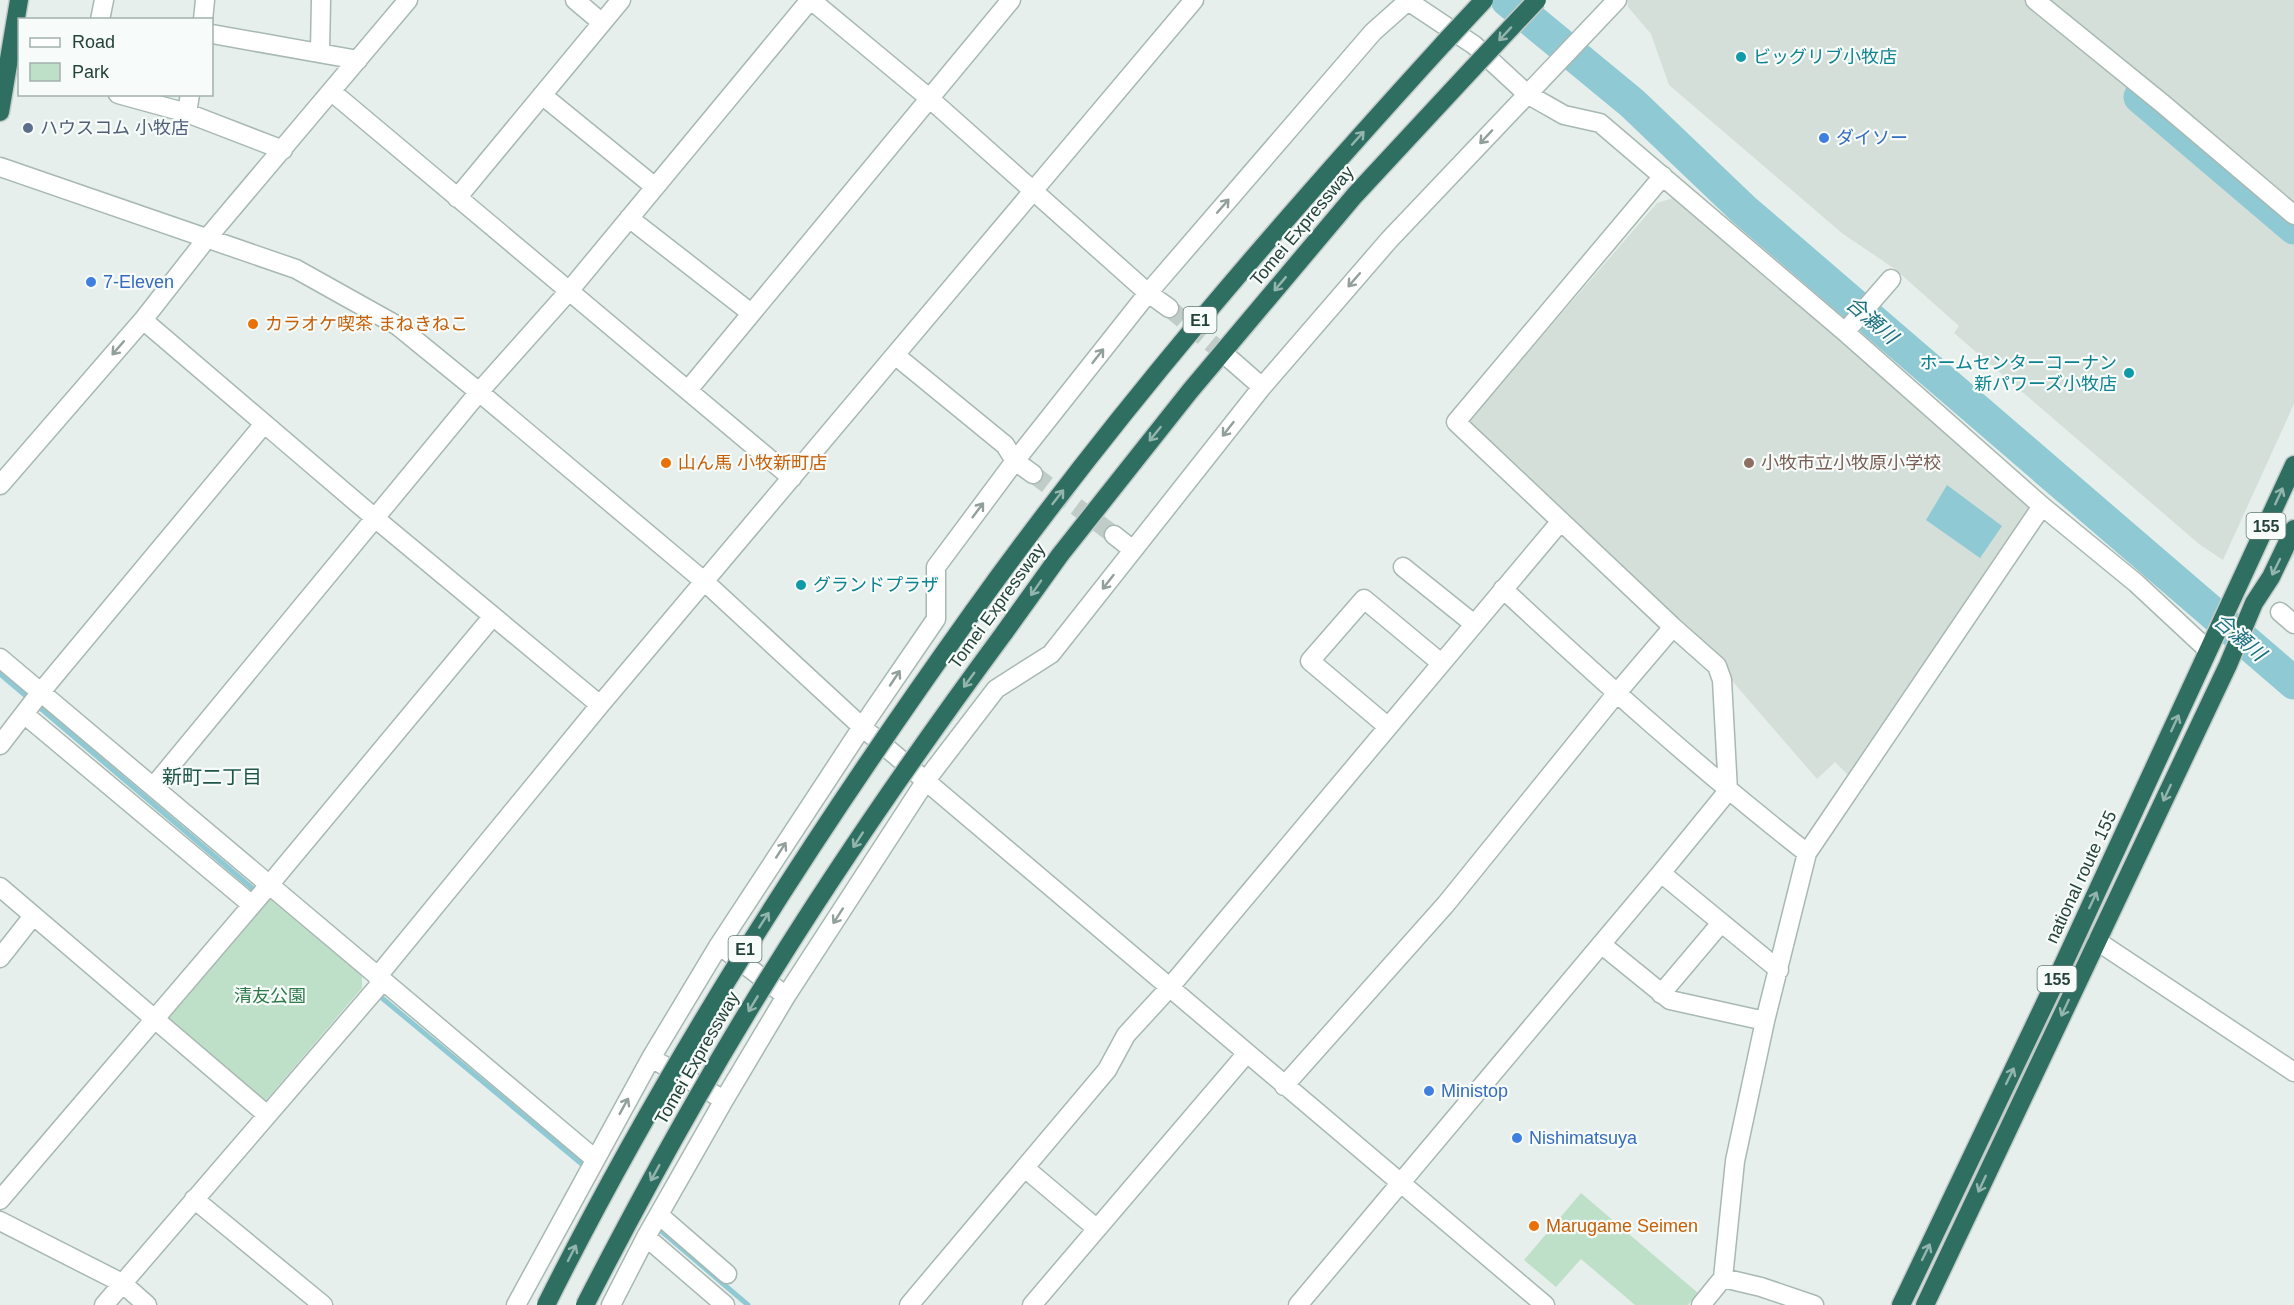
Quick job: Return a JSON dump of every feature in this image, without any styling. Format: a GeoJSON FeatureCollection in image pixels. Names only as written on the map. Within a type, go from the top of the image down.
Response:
{"type":"FeatureCollection","features":[{"type":"Feature","properties":{"kind":"highway"},"geometry":{"type":"LineString","coordinates":[[0,112],[20,0]]}},
{"type":"Feature","properties":{"kind":"highway","name":"Tomei Expressway"},"geometry":{"type":"LineString","coordinates":[[546,1305],[584,1228],[666,1081],[748,945],[833,813],[1030,533],[1160,368],[1331,167],[1484,0]]}},
{"type":"Feature","properties":{"kind":"highway","name":"Tomei Expressway"},"geometry":{"type":"LineString","coordinates":[[585,1305],[697,1097],[777,964],[861,834],[1060,555],[1190,391],[1355,195],[1537,0]]}},
{"type":"Feature","properties":{"kind":"highway","name":"national route 155"},"geometry":{"type":"LineString","coordinates":[[1901,1305],[2057,978],[2294,465]]}},
{"type":"Feature","properties":{"kind":"highway","name":"155"},"geometry":{"type":"LineString","coordinates":[[1925,1305],[2228,664],[2254,603],[2271,577],[2294,529]]}},
{"type":"Feature","properties":{"kind":"street"},"geometry":{"type":"LineString","coordinates":[[100,18],[104,0]]}},
{"type":"Feature","properties":{"kind":"street"},"geometry":{"type":"LineString","coordinates":[[203,18],[205,0]]}},
{"type":"Feature","properties":{"kind":"street"},"geometry":{"type":"LineString","coordinates":[[320,52],[321,0]]}},
{"type":"Feature","properties":{"kind":"street"},"geometry":{"type":"LineString","coordinates":[[0,485],[143,320],[208,237],[408,0]]}},
{"type":"Feature","properties":{"kind":"street"},"geometry":{"type":"LineString","coordinates":[[575,0],[601,22]]}},
{"type":"Feature","properties":{"kind":"street"},"geometry":{"type":"LineString","coordinates":[[457,198],[621,0]]}},
{"type":"Feature","properties":{"kind":"street"},"geometry":{"type":"LineString","coordinates":[[153,787],[479,392],[569,291],[810,0],[929,98],[1148,293],[1169,308]]}},
{"type":"Feature","properties":{"kind":"street"},"geometry":{"type":"LineString","coordinates":[[688,390],[1011,0]]}},
{"type":"Feature","properties":{"kind":"street"},"geometry":{"type":"LineString","coordinates":[[104,1305],[379,979],[600,705],[1194,0]]}},
{"type":"Feature","properties":{"kind":"street"},"geometry":{"type":"LineString","coordinates":[[516,1305],[651,1058],[718,945],[936,619],[936,567],[1015,461],[1148,293],[1373,33],[1409,0],[1474,45],[1527,94],[1564,115],[1600,123],[1845,332],[2042,506],[2136,583],[2208,650]]}},
{"type":"Feature","properties":{"kind":"street"},"geometry":{"type":"LineString","coordinates":[[611,1305],[646,1237],[786,996],[927,779],[996,689],[1051,654],[1262,387],[1389,240],[1617,0]]}},
{"type":"Feature","properties":{"kind":"street"},"geometry":{"type":"LineString","coordinates":[[2035,0],[2294,215]]}},
{"type":"Feature","properties":{"kind":"street"},"geometry":{"type":"LineString","coordinates":[[213,34],[358,60]]}},
{"type":"Feature","properties":{"kind":"street"},"geometry":{"type":"LineString","coordinates":[[332,92],[792,478]]}},
{"type":"Feature","properties":{"kind":"street"},"geometry":{"type":"LineString","coordinates":[[542,95],[655,187]]}},
{"type":"Feature","properties":{"kind":"street"},"geometry":{"type":"LineString","coordinates":[[125,96],[187,113],[283,150]]}},
{"type":"Feature","properties":{"kind":"street"},"geometry":{"type":"LineString","coordinates":[[187,113],[190,96]]}},
{"type":"Feature","properties":{"kind":"street"},"geometry":{"type":"LineString","coordinates":[[0,167],[296,268],[398,326],[705,582],[862,727],[927,779],[1284,1086],[1545,1305]]}},
{"type":"Feature","properties":{"kind":"street"},"geometry":{"type":"LineString","coordinates":[[1298,1305],[1728,791],[1722,680],[1717,666],[1456,422],[1663,176]]}},
{"type":"Feature","properties":{"kind":"street"},"geometry":{"type":"LineString","coordinates":[[629,218],[751,313]]}},
{"type":"Feature","properties":{"kind":"street"},"geometry":{"type":"LineString","coordinates":[[1845,332],[1891,279]]}},
{"type":"Feature","properties":{"kind":"street"},"geometry":{"type":"LineString","coordinates":[[143,320],[376,519],[600,705]]}},
{"type":"Feature","properties":{"kind":"street"},"geometry":{"type":"LineString","coordinates":[[895,356],[1005,446],[1015,461],[1033,474]]}},
{"type":"Feature","properties":{"kind":"street"},"geometry":{"type":"LineString","coordinates":[[1230,359],[1262,387]]}},
{"type":"Feature","properties":{"kind":"street"},"geometry":{"type":"LineString","coordinates":[[0,745],[40,693],[264,424]]}},
{"type":"Feature","properties":{"kind":"street"},"geometry":{"type":"LineString","coordinates":[[1701,1305],[1723,1278],[1735,1161],[1765,1021],[1807,853],[2042,506]]}},
{"type":"Feature","properties":{"kind":"street"},"geometry":{"type":"LineString","coordinates":[[909,1305],[1026,1169],[1107,1070],[1126,1035],[1170,987],[1387,726],[1562,521]]}},
{"type":"Feature","properties":{"kind":"street"},"geometry":{"type":"LineString","coordinates":[[1114,535],[1133,550]]}},
{"type":"Feature","properties":{"kind":"street"},"geometry":{"type":"LineString","coordinates":[[1403,567],[1474,624]]}},
{"type":"Feature","properties":{"kind":"street"},"geometry":{"type":"LineString","coordinates":[[1503,589],[1616,694],[1728,791],[1807,853]]}},
{"type":"Feature","properties":{"kind":"street"},"geometry":{"type":"LineString","coordinates":[[1387,726],[1310,661],[1364,599],[1441,663]]}},
{"type":"Feature","properties":{"kind":"street"},"geometry":{"type":"LineString","coordinates":[[2280,612],[2294,624]]}},
{"type":"Feature","properties":{"kind":"street"},"geometry":{"type":"LineString","coordinates":[[0,1200],[270,884],[493,616]]}},
{"type":"Feature","properties":{"kind":"street"},"geometry":{"type":"LineString","coordinates":[[1284,1086],[1446,904],[1673,627]]}},
{"type":"Feature","properties":{"kind":"street"},"geometry":{"type":"LineString","coordinates":[[0,658],[595,1159]]}},
{"type":"Feature","properties":{"kind":"street"},"geometry":{"type":"LineString","coordinates":[[24,714],[252,905]]}},
{"type":"Feature","properties":{"kind":"street"},"geometry":{"type":"LineString","coordinates":[[1661,873],[1779,970]]}},
{"type":"Feature","properties":{"kind":"street"},"geometry":{"type":"LineString","coordinates":[[0,887],[154,1021],[266,1114]]}},
{"type":"Feature","properties":{"kind":"street"},"geometry":{"type":"LineString","coordinates":[[0,958],[33,916]]}},
{"type":"Feature","properties":{"kind":"street"},"geometry":{"type":"LineString","coordinates":[[1661,994],[1721,924]]}},
{"type":"Feature","properties":{"kind":"street"},"geometry":{"type":"LineString","coordinates":[[2097,941],[2294,1072]]}},
{"type":"Feature","properties":{"kind":"street"},"geometry":{"type":"LineString","coordinates":[[1601,944],[1670,1000],[1765,1021]]}},
{"type":"Feature","properties":{"kind":"street"},"geometry":{"type":"LineString","coordinates":[[718,945],[786,996]]}},
{"type":"Feature","properties":{"kind":"street"},"geometry":{"type":"LineString","coordinates":[[1032,1305],[1247,1053]]}},
{"type":"Feature","properties":{"kind":"street"},"geometry":{"type":"LineString","coordinates":[[651,1058],[724,1100]]}},
{"type":"Feature","properties":{"kind":"street"},"geometry":{"type":"LineString","coordinates":[[1026,1169],[1096,1228]]}},
{"type":"Feature","properties":{"kind":"street"},"geometry":{"type":"LineString","coordinates":[[194,1199],[323,1305]]}},
{"type":"Feature","properties":{"kind":"street"},"geometry":{"type":"LineString","coordinates":[[659,1215],[727,1274]]}},
{"type":"Feature","properties":{"kind":"street"},"geometry":{"type":"LineString","coordinates":[[0,1221],[122,1283],[147,1305]]}},
{"type":"Feature","properties":{"kind":"street"},"geometry":{"type":"LineString","coordinates":[[646,1237],[725,1305]]}},
{"type":"Feature","properties":{"kind":"street"},"geometry":{"type":"LineString","coordinates":[[1723,1278],[1761,1287],[1814,1305]]}},
{"type":"Feature","properties":{"kind":"shaded area"},"geometry":{"type":"Polygon","coordinates":[[[1627,0],[2294,0],[2294,404],[2223,560],[2199,544],[1954,333],[1959,326],[1895,269],[1843,234],[1669,85],[1651,34],[1628,7],[1627,0]]]}},
{"type":"Feature","properties":{"kind":"shaded area","name":"小牧市立小牧原小学校"},"geometry":{"type":"Polygon","coordinates":[[[1673,198],[2036,503],[1849,776],[1835,762],[1817,779],[1720,667],[1468,422],[1657,203],[1673,198]]]}},
{"type":"Feature","properties":{"kind":"green space","name":"清友公園"},"geometry":{"type":"Polygon","coordinates":[[[270,895],[362,971],[362,988],[267,1099],[258,1101],[169,1025],[168,1017],[270,895]]]}},
{"type":"Feature","properties":{"kind":"green space"},"geometry":{"type":"Polygon","coordinates":[[[1581,1193],[1698,1293],[1688,1305],[1635,1305],[1581,1259],[1556,1287],[1524,1260],[1581,1193]]]}},
{"type":"Feature","properties":{"kind":"water"},"geometry":{"type":"Polygon","coordinates":[[[1947,485],[2002,526],[1980,558],[1926,520],[1947,485]]]}},
{"type":"Feature","properties":{"kind":"waterway","name":"合瀬川"},"geometry":{"type":"LineString","coordinates":[[1507,0],[1632,103],[1743,209],[2294,683]]}},
{"type":"Feature","properties":{"kind":"waterway"},"geometry":{"type":"LineString","coordinates":[[2140,97],[2294,228]]}},
{"type":"Feature","properties":{"kind":"waterway"},"geometry":{"type":"LineString","coordinates":[[0,674],[252,888]]}},
{"type":"Feature","properties":{"kind":"waterway"},"geometry":{"type":"LineString","coordinates":[[382,998],[583,1165]]}},
{"type":"Feature","properties":{"kind":"waterway"},"geometry":{"type":"LineString","coordinates":[[660,1230],[748,1305]]}},
{"type":"Feature","properties":{"kind":"tunnel"},"geometry":{"type":"LineString","coordinates":[[1169,308],[1230,359]]}},
{"type":"Feature","properties":{"kind":"tunnel"},"geometry":{"type":"LineString","coordinates":[[1033,474],[1114,535]]}},
{"type":"Feature","properties":{"kind":"place","name":"ビッグリブ小牧店"},"geometry":{"type":"Point","coordinates":[1741,57]}},
{"type":"Feature","properties":{"kind":"place","name":"ハウスコム 小牧店"},"geometry":{"type":"Point","coordinates":[28,128]}},
{"type":"Feature","properties":{"kind":"place","name":"ダイソー"},"geometry":{"type":"Point","coordinates":[1824,138]}},
{"type":"Feature","properties":{"kind":"place","name":"7-Eleven"},"geometry":{"type":"Point","coordinates":[91,282]}},
{"type":"Feature","properties":{"kind":"place","name":"カラオケ喫茶 まねきねこ"},"geometry":{"type":"Point","coordinates":[253,324]}},
{"type":"Feature","properties":{"kind":"place","name":"ホームセンターコーナン 新パワーズ小牧店"},"geometry":{"type":"Point","coordinates":[2129,373]}},
{"type":"Feature","properties":{"kind":"place","name":"山ん馬 小牧新町店"},"geometry":{"type":"Point","coordinates":[666,463]}},
{"type":"Feature","properties":{"kind":"place","name":"小牧市立小牧原小学校"},"geometry":{"type":"Point","coordinates":[1749,463]}},
{"type":"Feature","properties":{"kind":"place","name":"グランドプラザ"},"geometry":{"type":"Point","coordinates":[801,585]}},
{"type":"Feature","properties":{"kind":"place","name":"Ministop"},"geometry":{"type":"Point","coordinates":[1429,1091]}},
{"type":"Feature","properties":{"kind":"place","name":"Nishimatsuya"},"geometry":{"type":"Point","coordinates":[1517,1138]}},
{"type":"Feature","properties":{"kind":"place","name":"Marugame Seimen"},"geometry":{"type":"Point","coordinates":[1534,1226]}},
{"type":"Feature","properties":{"kind":"district","name":"新町二丁目"},"geometry":{"type":"Point","coordinates":[212,777]}}]}
